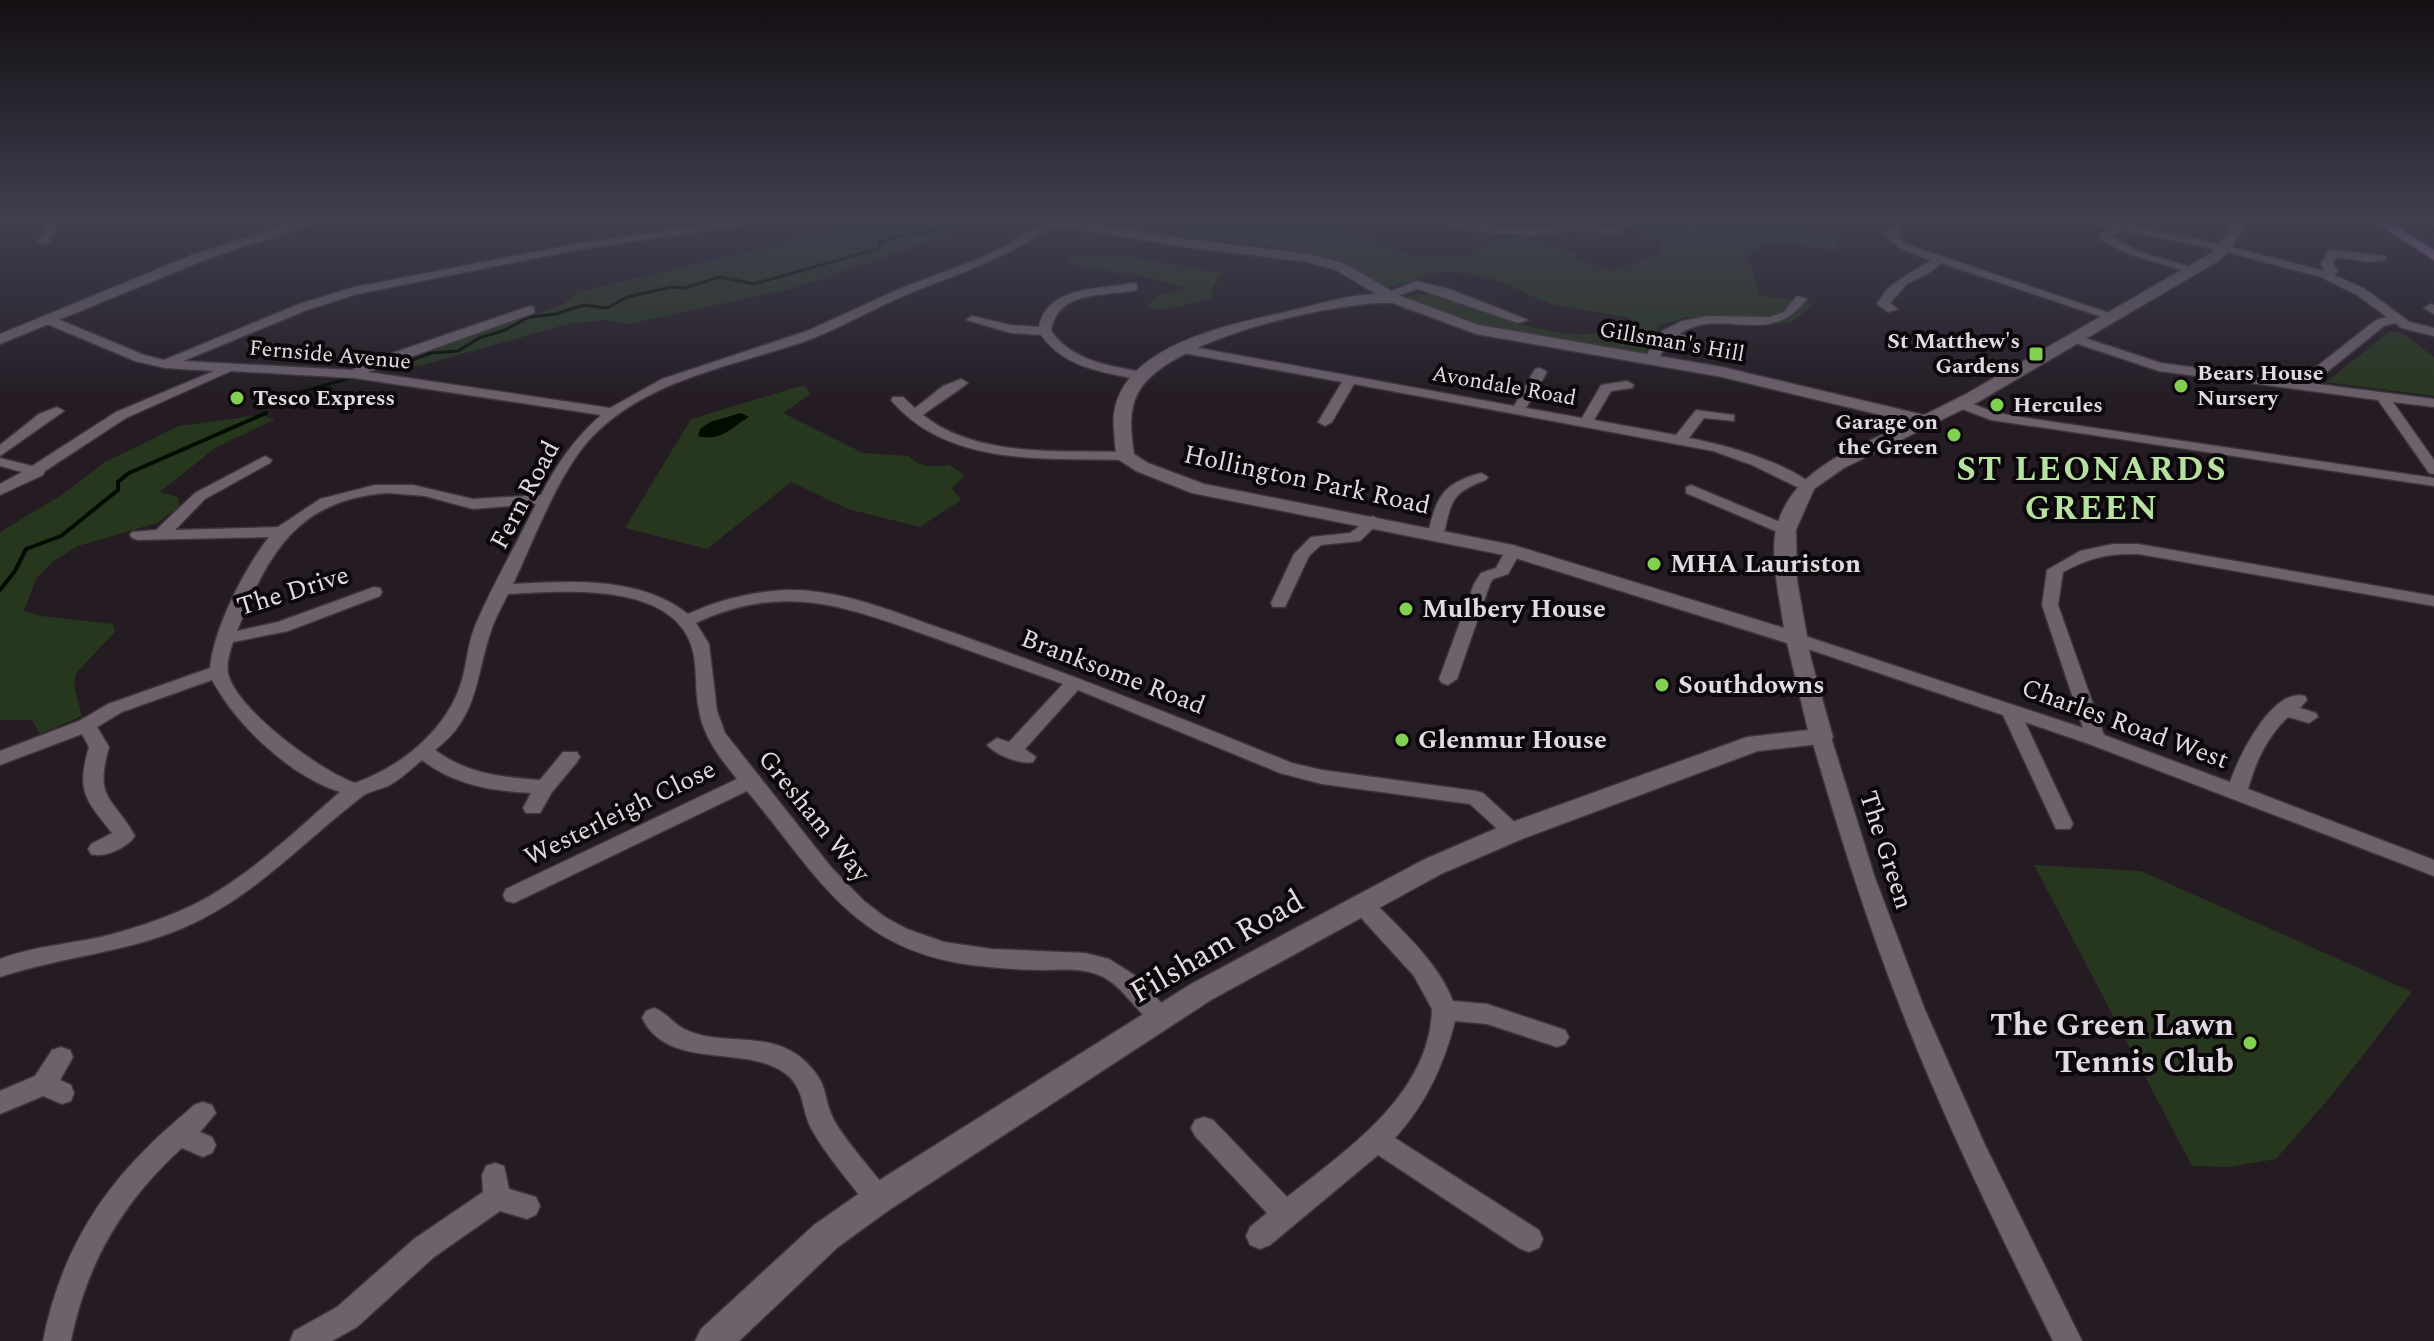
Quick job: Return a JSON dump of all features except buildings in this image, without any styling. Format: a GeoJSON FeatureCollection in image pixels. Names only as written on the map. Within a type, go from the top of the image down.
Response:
{"type":"FeatureCollection","features":[{"type":"Feature","properties":{"kind":"street"},"geometry":{"type":"LineString","coordinates":[[0,339],[144,282]]}},
{"type":"Feature","properties":{"kind":"street"},"geometry":{"type":"LineString","coordinates":[[165,364],[303,307],[355,291],[404,282]]}},
{"type":"Feature","properties":{"kind":"street","name":"Fern Road"},"geometry":{"type":"LineString","coordinates":[[0,968],[27,958],[117,942],[175,922],[215,902],[277,859],[356,790],[383,780],[451,726],[471,681],[483,628],[546,499],[574,448],[611,412],[641,391],[691,372],[800,339],[930,282]]}},
{"type":"Feature","properties":{"kind":"street","name":"Gillsman's Hill"},"geometry":{"type":"LineString","coordinates":[[1362,282],[1381,295],[1476,329],[1749,378],[1935,418]]}},
{"type":"Feature","properties":{"kind":"street"},"geometry":{"type":"LineString","coordinates":[[1892,309],[1883,304],[1891,292],[1906,282]]}},
{"type":"Feature","properties":{"kind":"street"},"geometry":{"type":"LineString","coordinates":[[2010,282],[2115,317]]}},
{"type":"Feature","properties":{"kind":"street"},"geometry":{"type":"LineString","coordinates":[[1806,486],[1838,464],[1962,404],[2174,282]]}},
{"type":"Feature","properties":{"kind":"street"},"geometry":{"type":"LineString","coordinates":[[2339,282],[2361,292],[2417,329],[2434,332]]}},
{"type":"Feature","properties":{"kind":"street"},"geometry":{"type":"LineString","coordinates":[[898,400],[938,433],[971,443],[1040,453],[1125,456],[1121,440],[1129,395],[1141,376],[1181,346],[1200,337],[1417,285],[1522,320]]}},
{"type":"Feature","properties":{"kind":"street"},"geometry":{"type":"LineString","coordinates":[[1133,287],[1060,302],[1048,312],[1045,331],[1057,348],[1077,361],[1141,376]]}},
{"type":"Feature","properties":{"kind":"street"},"geometry":{"type":"LineString","coordinates":[[1650,360],[1666,334],[1678,324],[1780,318],[1791,312],[1801,299]]}},
{"type":"Feature","properties":{"kind":"street"},"geometry":{"type":"LineString","coordinates":[[354,374],[371,365],[530,310]]}},
{"type":"Feature","properties":{"kind":"street"},"geometry":{"type":"LineString","coordinates":[[2310,387],[2311,378],[2342,353],[2380,323],[2397,318]]}},
{"type":"Feature","properties":{"kind":"street"},"geometry":{"type":"LineString","coordinates":[[972,320],[1011,329],[1045,331]]}},
{"type":"Feature","properties":{"kind":"street","name":"Fernside Avenue"},"geometry":{"type":"LineString","coordinates":[[51,321],[140,358],[165,364],[354,374],[611,412]]}},
{"type":"Feature","properties":{"kind":"street"},"geometry":{"type":"LineString","coordinates":[[2417,329],[2418,335],[2434,347]]}},
{"type":"Feature","properties":{"kind":"street"},"geometry":{"type":"LineString","coordinates":[[1666,334],[1693,342]]}},
{"type":"Feature","properties":{"kind":"street"},"geometry":{"type":"LineString","coordinates":[[2076,339],[2159,367],[2434,403]]}},
{"type":"Feature","properties":{"kind":"street","name":"Avondale Road"},"geometry":{"type":"LineString","coordinates":[[1188,350],[1716,447],[1757,462],[1806,486]]}},
{"type":"Feature","properties":{"kind":"street"},"geometry":{"type":"LineString","coordinates":[[0,490],[38,472],[119,417],[209,379],[229,367]]}},
{"type":"Feature","properties":{"kind":"street"},"geometry":{"type":"LineString","coordinates":[[1518,410],[1540,372]]}},
{"type":"Feature","properties":{"kind":"street"},"geometry":{"type":"LineString","coordinates":[[1323,416],[1349,381]]}},
{"type":"Feature","properties":{"kind":"street"},"geometry":{"type":"LineString","coordinates":[[914,415],[955,384]]}},
{"type":"Feature","properties":{"kind":"street"},"geometry":{"type":"LineString","coordinates":[[1586,423],[1605,384],[1627,385]]}},
{"type":"Feature","properties":{"kind":"street"},"geometry":{"type":"LineString","coordinates":[[2382,396],[2434,470]]}},
{"type":"Feature","properties":{"kind":"street"},"geometry":{"type":"LineString","coordinates":[[1962,404],[1991,416]]}},
{"type":"Feature","properties":{"kind":"street"},"geometry":{"type":"LineString","coordinates":[[1680,440],[1701,413],[1729,418]]}},
{"type":"Feature","properties":{"kind":"street"},"geometry":{"type":"LineString","coordinates":[[0,452],[44,414]]}},
{"type":"Feature","properties":{"kind":"street"},"geometry":{"type":"LineString","coordinates":[[1935,418],[1991,416],[2434,482]]}},
{"type":"Feature","properties":{"kind":"street","name":"Hollington Park Road"},"geometry":{"type":"LineString","coordinates":[[1125,456],[1142,467],[1199,489],[1513,551],[1796,639]]}},
{"type":"Feature","properties":{"kind":"street"},"geometry":{"type":"LineString","coordinates":[[162,533],[200,496],[265,460]]}},
{"type":"Feature","properties":{"kind":"street"},"geometry":{"type":"LineString","coordinates":[[0,462],[38,472]]}},
{"type":"Feature","properties":{"kind":"street"},"geometry":{"type":"LineString","coordinates":[[1436,534],[1444,498],[1454,487],[1481,477]]}},
{"type":"Feature","properties":{"kind":"street","name":"The Green"},"geometry":{"type":"LineString","coordinates":[[1806,486],[1786,530],[1787,580],[1796,639],[1853,844],[1893,961],[1947,1091],[2068,1341]]}},
{"type":"Feature","properties":{"kind":"street"},"geometry":{"type":"LineString","coordinates":[[356,790],[328,780],[292,757],[229,694],[217,672],[221,647],[253,574],[284,532],[303,515],[323,503],[373,490],[426,492],[473,504],[546,499]]}},
{"type":"Feature","properties":{"kind":"street"},"geometry":{"type":"LineString","coordinates":[[1691,490],[1786,530]]}},
{"type":"Feature","properties":{"kind":"street"},"geometry":{"type":"LineString","coordinates":[[1279,603],[1302,554],[1317,540],[1354,538],[1373,521]]}},
{"type":"Feature","properties":{"kind":"street"},"geometry":{"type":"LineString","coordinates":[[138,535],[284,532]]}},
{"type":"Feature","properties":{"kind":"street"},"geometry":{"type":"LineString","coordinates":[[2096,739],[2050,605],[2055,570],[2084,554],[2102,547],[2138,549],[2434,601]]}},
{"type":"Feature","properties":{"kind":"street"},"geometry":{"type":"LineString","coordinates":[[1448,679],[1482,584],[1487,576],[1502,571],[1513,551]]}},
{"type":"Feature","properties":{"kind":"street"},"geometry":{"type":"LineString","coordinates":[[503,589],[603,588],[643,596],[669,607],[686,621]]}},
{"type":"Feature","properties":{"kind":"street","name":"The Drive"},"geometry":{"type":"LineString","coordinates":[[227,638],[282,627],[374,592]]}},
{"type":"Feature","properties":{"kind":"street","name":"Branksome Road"},"geometry":{"type":"LineString","coordinates":[[686,621],[714,608],[789,595],[848,602],[1075,682],[1287,768],[1334,779],[1476,798],[1513,832]]}},
{"type":"Feature","properties":{"kind":"street","name":"Gresham Way"},"geometry":{"type":"LineString","coordinates":[[686,621],[700,643],[707,704],[715,733],[750,781],[854,905],[879,925],[913,942],[948,954],[1080,962],[1107,968],[1134,987],[1162,1017]]}},
{"type":"Feature","properties":{"kind":"street","name":"Charles Road West"},"geometry":{"type":"LineString","coordinates":[[1796,639],[2096,739],[2434,868]]}},
{"type":"Feature","properties":{"kind":"street"},"geometry":{"type":"LineString","coordinates":[[0,758],[86,725],[115,708],[217,672]]}},
{"type":"Feature","properties":{"kind":"street"},"geometry":{"type":"LineString","coordinates":[[1012,751],[1075,682]]}},
{"type":"Feature","properties":{"kind":"street"},"geometry":{"type":"LineString","coordinates":[[2237,792],[2243,769],[2268,725],[2297,709]]}},
{"type":"Feature","properties":{"kind":"street"},"geometry":{"type":"LineString","coordinates":[[2010,710],[2063,824]]}},
{"type":"Feature","properties":{"kind":"street"},"geometry":{"type":"LineString","coordinates":[[86,725],[99,747],[92,772],[95,797],[125,836],[98,849]]}},
{"type":"Feature","properties":{"kind":"street","name":"Filsham Road"},"geometry":{"type":"LineString","coordinates":[[713,1341],[826,1236],[878,1199],[1256,960],[1432,867],[1513,832],[1755,743],[1821,737]]}},
{"type":"Feature","properties":{"kind":"street"},"geometry":{"type":"LineString","coordinates":[[423,751],[443,768],[485,784],[545,787]]}},
{"type":"Feature","properties":{"kind":"street"},"geometry":{"type":"LineString","coordinates":[[533,808],[545,787],[570,757]]}},
{"type":"Feature","properties":{"kind":"street","name":"Westerleigh Close"},"geometry":{"type":"LineString","coordinates":[[514,895],[750,781]]}},
{"type":"Feature","properties":{"kind":"street"},"geometry":{"type":"LineString","coordinates":[[1260,1236],[1377,1140],[1401,1115],[1425,1075],[1444,1010],[1429,979],[1361,903]]}},
{"type":"Feature","properties":{"kind":"street"},"geometry":{"type":"LineString","coordinates":[[1444,1010],[1487,1014],[1557,1037]]}},
{"type":"Feature","properties":{"kind":"street"},"geometry":{"type":"LineString","coordinates":[[654,1018],[678,1038],[714,1046],[765,1051],[795,1067],[814,1089],[821,1122],[878,1199]]}},
{"type":"Feature","properties":{"kind":"street"},"geometry":{"type":"LineString","coordinates":[[0,1103],[53,1088],[61,1057]]}},
{"type":"Feature","properties":{"kind":"street"},"geometry":{"type":"LineString","coordinates":[[57,1341],[62,1309],[80,1256],[107,1212],[150,1161],[192,1141],[203,1113]]}},
{"type":"Feature","properties":{"kind":"street"},"geometry":{"type":"LineString","coordinates":[[1204,1128],[1285,1213]]}},
{"type":"Feature","properties":{"kind":"street"},"geometry":{"type":"LineString","coordinates":[[1377,1140],[1529,1239]]}},
{"type":"Feature","properties":{"kind":"street"},"geometry":{"type":"LineString","coordinates":[[304,1341],[347,1317],[496,1187],[527,1206]]}},
{"type":"Feature","properties":{"kind":"green space"},"geometry":{"type":"Polygon","coordinates":[[[622,282],[815,282],[629,324],[606,320],[572,323],[419,366],[386,365],[562,305],[578,292],[622,282]]]}},
{"type":"Feature","properties":{"kind":"green space"},"geometry":{"type":"Polygon","coordinates":[[[1162,282],[1217,282],[1211,298],[1165,310],[1146,308],[1159,295],[1189,289],[1162,282]]]}},
{"type":"Feature","properties":{"kind":"green space"},"geometry":{"type":"Polygon","coordinates":[[[1372,282],[1410,282],[1382,290],[1372,282]]]}},
{"type":"Feature","properties":{"kind":"green space"},"geometry":{"type":"Polygon","coordinates":[[[1499,282],[1756,282],[1760,295],[1814,304],[1790,323],[1758,324],[1686,317],[1660,325],[1645,353],[1634,357],[1467,327],[1402,310],[1399,298],[1422,294],[1453,297],[1483,313],[1540,329],[1579,334],[1617,329],[1634,321],[1554,305],[1499,282]]]}},
{"type":"Feature","properties":{"kind":"green space"},"geometry":{"type":"Polygon","coordinates":[[[2390,331],[2404,334],[2434,357],[2434,396],[2326,382],[2390,331]]]}},
{"type":"Feature","properties":{"kind":"green space"},"geometry":{"type":"Polygon","coordinates":[[[804,385],[811,394],[783,413],[863,453],[908,456],[927,466],[949,465],[965,475],[952,488],[961,500],[920,527],[848,509],[791,482],[707,549],[625,528],[691,419],[804,385]]]}},
{"type":"Feature","properties":{"kind":"green space"},"geometry":{"type":"Polygon","coordinates":[[[260,415],[275,419],[215,448],[160,492],[178,497],[179,507],[157,523],[78,546],[52,562],[36,579],[24,611],[41,616],[113,624],[115,632],[76,673],[74,686],[82,716],[40,734],[32,720],[0,720],[0,532],[63,494],[105,462],[179,426],[260,415]]]}},
{"type":"Feature","properties":{"kind":"green space","name":"The Green Lawn Tennis Club"},"geometry":{"type":"Polygon","coordinates":[[[2034,865],[2141,871],[2412,992],[2332,1095],[2276,1159],[2229,1167],[2192,1166],[2034,865]]]}},
{"type":"Feature","properties":{"kind":"shaded area"},"geometry":{"type":"Polygon","coordinates":[[[741,413],[749,417],[725,433],[713,437],[698,436],[700,429],[710,422],[741,413]]]}},
{"type":"Feature","properties":{"kind":"waterway"},"geometry":{"type":"LineString","coordinates":[[401,364],[431,353],[458,351],[479,338],[505,330],[529,317],[556,314],[584,305],[607,308],[627,297],[705,282]]}},
{"type":"Feature","properties":{"kind":"waterway"},"geometry":{"type":"LineString","coordinates":[[742,282],[754,284],[763,282]]}},
{"type":"Feature","properties":{"kind":"waterway"},"geometry":{"type":"LineString","coordinates":[[264,405],[275,399],[351,378]]}},
{"type":"Feature","properties":{"kind":"waterway"},"geometry":{"type":"LineString","coordinates":[[260,408],[264,405]]}},
{"type":"Feature","properties":{"kind":"waterway"},"geometry":{"type":"LineString","coordinates":[[0,590],[15,571],[26,549],[61,536],[118,490],[118,482],[129,473],[266,413]]}},
{"type":"Feature","properties":{"kind":"place","name":"St Matthew's Gardens"},"geometry":{"type":"Point","coordinates":[2036,354]}},
{"type":"Feature","properties":{"kind":"place","name":"Bears House Nursery"},"geometry":{"type":"Point","coordinates":[2181,386]}},
{"type":"Feature","properties":{"kind":"place","name":"Tesco Express"},"geometry":{"type":"Point","coordinates":[237,398]}},
{"type":"Feature","properties":{"kind":"place","name":"Hercules"},"geometry":{"type":"Point","coordinates":[1997,405]}},
{"type":"Feature","properties":{"kind":"place","name":"Garage on the Green"},"geometry":{"type":"Point","coordinates":[1954,435]}},
{"type":"Feature","properties":{"kind":"place","name":"MHA Lauriston"},"geometry":{"type":"Point","coordinates":[1654,564]}},
{"type":"Feature","properties":{"kind":"place","name":"Mulbery House"},"geometry":{"type":"Point","coordinates":[1406,609]}},
{"type":"Feature","properties":{"kind":"place","name":"Southdowns"},"geometry":{"type":"Point","coordinates":[1662,685]}},
{"type":"Feature","properties":{"kind":"place","name":"Glenmur House"},"geometry":{"type":"Point","coordinates":[1402,740]}},
{"type":"Feature","properties":{"kind":"place","name":"The Green Lawn Tennis Club"},"geometry":{"type":"Point","coordinates":[2250,1043]}},
{"type":"Feature","properties":{"kind":"district","name":"ST LEONARDS GREEN"},"geometry":{"type":"Point","coordinates":[2092,490]}}]}
